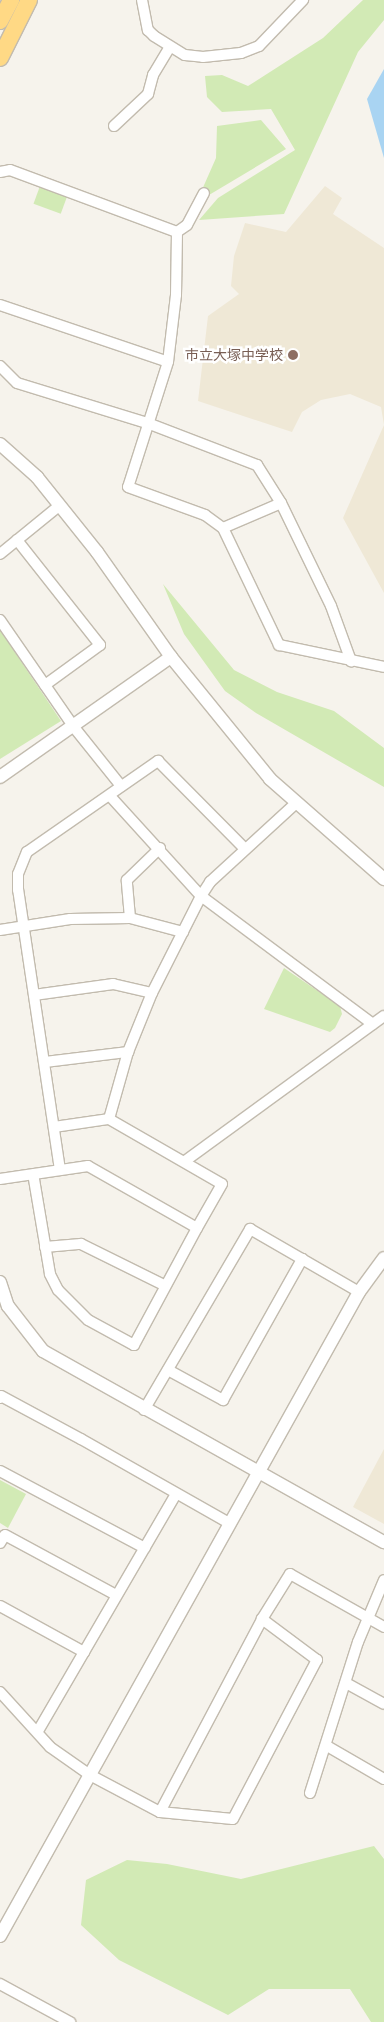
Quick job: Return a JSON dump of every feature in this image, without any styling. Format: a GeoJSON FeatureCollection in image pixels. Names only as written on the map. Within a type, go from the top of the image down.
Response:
{"type":"FeatureCollection","features":[{"type":"Feature","properties":{"kind":"highway"},"geometry":{"type":"LineString","coordinates":[[0,21],[11,0]]}},
{"type":"Feature","properties":{"kind":"highway"},"geometry":{"type":"LineString","coordinates":[[0,58],[29,0]]}},
{"type":"Feature","properties":{"kind":"street"},"geometry":{"type":"LineString","coordinates":[[142,0],[148,30],[169,48],[184,55],[203,57],[241,53],[259,46],[303,0]]}},
{"type":"Feature","properties":{"kind":"street"},"geometry":{"type":"LineString","coordinates":[[114,126],[148,94],[153,74],[169,48]]}},
{"type":"Feature","properties":{"kind":"street"},"geometry":{"type":"LineString","coordinates":[[0,172],[10,170],[177,232]]}},
{"type":"Feature","properties":{"kind":"street"},"geometry":{"type":"LineString","coordinates":[[177,232],[187,225],[204,193]]}},
{"type":"Feature","properties":{"kind":"street"},"geometry":{"type":"LineString","coordinates":[[177,232],[176,295],[168,362],[150,424],[128,487],[205,515],[223,528],[279,644],[384,667]]}},
{"type":"Feature","properties":{"kind":"street"},"geometry":{"type":"LineString","coordinates":[[0,305],[168,362]]}},
{"type":"Feature","properties":{"kind":"street"},"geometry":{"type":"LineString","coordinates":[[0,366],[17,383],[150,424],[257,465],[281,503],[331,606],[350,661]]}},
{"type":"Feature","properties":{"kind":"street"},"geometry":{"type":"LineString","coordinates":[[0,444],[37,477],[60,505],[97,552],[171,658],[270,779],[295,804],[384,879]]}},
{"type":"Feature","properties":{"kind":"street"},"geometry":{"type":"LineString","coordinates":[[223,528],[281,503]]}},
{"type":"Feature","properties":{"kind":"street"},"geometry":{"type":"LineString","coordinates":[[0,554],[60,505]]}},
{"type":"Feature","properties":{"kind":"street"},"geometry":{"type":"LineString","coordinates":[[18,540],[100,645],[44,685]]}},
{"type":"Feature","properties":{"kind":"street"},"geometry":{"type":"LineString","coordinates":[[0,620],[73,726],[121,786]]}},
{"type":"Feature","properties":{"kind":"street"},"geometry":{"type":"LineString","coordinates":[[0,777],[171,658]]}},
{"type":"Feature","properties":{"kind":"street"},"geometry":{"type":"LineString","coordinates":[[60,1170],[24,927],[18,874],[27,852],[158,761],[245,849]]}},
{"type":"Feature","properties":{"kind":"street"},"geometry":{"type":"LineString","coordinates":[[110,796],[160,848],[201,896],[373,1024]]}},
{"type":"Feature","properties":{"kind":"street"},"geometry":{"type":"LineString","coordinates":[[109,1119],[128,1052],[152,993],[201,896],[210,882],[295,804]]}},
{"type":"Feature","properties":{"kind":"street"},"geometry":{"type":"LineString","coordinates":[[130,918],[127,880],[160,848]]}},
{"type":"Feature","properties":{"kind":"street"},"geometry":{"type":"LineString","coordinates":[[0,930],[70,919],[130,918],[183,932]]}},
{"type":"Feature","properties":{"kind":"street"},"geometry":{"type":"LineString","coordinates":[[34,995],[113,984],[152,993]]}},
{"type":"Feature","properties":{"kind":"street"},"geometry":{"type":"LineString","coordinates":[[185,1161],[384,1016]]}},
{"type":"Feature","properties":{"kind":"street"},"geometry":{"type":"LineString","coordinates":[[45,1062],[128,1052]]}},
{"type":"Feature","properties":{"kind":"street"},"geometry":{"type":"LineString","coordinates":[[33,1174],[50,1274],[74,1308],[104,1331],[134,1345],[164,1285],[222,1184],[109,1119],[54,1127]]}},
{"type":"Feature","properties":{"kind":"street"},"geometry":{"type":"LineString","coordinates":[[0,1179],[88,1166],[197,1228]]}},
{"type":"Feature","properties":{"kind":"street"},"geometry":{"type":"LineString","coordinates":[[144,1410],[250,1229],[360,1292]]}},
{"type":"Feature","properties":{"kind":"street"},"geometry":{"type":"LineString","coordinates":[[45,1247],[81,1244],[164,1285]]}},
{"type":"Feature","properties":{"kind":"street"},"geometry":{"type":"LineString","coordinates":[[0,1936],[229,1523],[260,1473],[360,1292],[384,1258]]}},
{"type":"Feature","properties":{"kind":"street"},"geometry":{"type":"LineString","coordinates":[[168,1370],[222,1400],[302,1259]]}},
{"type":"Feature","properties":{"kind":"street"},"geometry":{"type":"LineString","coordinates":[[0,1282],[4,1308],[43,1351],[144,1410],[384,1542]]}},
{"type":"Feature","properties":{"kind":"street"},"geometry":{"type":"LineString","coordinates":[[0,1398],[1,1396],[65,1430],[229,1523]]}},
{"type":"Feature","properties":{"kind":"street"},"geometry":{"type":"LineString","coordinates":[[0,1471],[145,1548]]}},
{"type":"Feature","properties":{"kind":"street"},"geometry":{"type":"LineString","coordinates":[[38,1731],[176,1494]]}},
{"type":"Feature","properties":{"kind":"street"},"geometry":{"type":"LineString","coordinates":[[0,1543],[5,1535],[116,1595]]}},
{"type":"Feature","properties":{"kind":"street"},"geometry":{"type":"LineString","coordinates":[[160,1812],[262,1619],[290,1574],[384,1627]]}},
{"type":"Feature","properties":{"kind":"street"},"geometry":{"type":"LineString","coordinates":[[310,1793],[368,1618],[384,1580]]}},
{"type":"Feature","properties":{"kind":"street"},"geometry":{"type":"LineString","coordinates":[[0,1606],[84,1652]]}},
{"type":"Feature","properties":{"kind":"street"},"geometry":{"type":"LineString","coordinates":[[0,1692],[38,1731],[50,1747],[90,1775],[160,1812],[233,1819],[314,1669],[317,1660],[262,1619]]}},
{"type":"Feature","properties":{"kind":"street"},"geometry":{"type":"LineString","coordinates":[[346,1683],[384,1704]]}},
{"type":"Feature","properties":{"kind":"street"},"geometry":{"type":"LineString","coordinates":[[327,1746],[384,1779]]}},
{"type":"Feature","properties":{"kind":"street"},"geometry":{"type":"LineString","coordinates":[[0,1984],[70,2022]]}},
{"type":"Feature","properties":{"kind":"shaded area","name":"市立大塚中学校"},"geometry":{"type":"Polygon","coordinates":[[[325,186],[342,198],[333,214],[384,248],[384,425],[381,407],[350,394],[321,400],[302,412],[292,432],[198,401],[208,316],[239,294],[231,286],[234,256],[245,223],[286,232],[325,186]]]}},
{"type":"Feature","properties":{"kind":"shaded area"},"geometry":{"type":"Polygon","coordinates":[[[384,425],[384,593],[343,518],[384,425]]]}},
{"type":"Feature","properties":{"kind":"shaded area"},"geometry":{"type":"Polygon","coordinates":[[[384,1449],[384,1524],[353,1507],[384,1449]]]}},
{"type":"Feature","properties":{"kind":"green space"},"geometry":{"type":"Polygon","coordinates":[[[363,0],[384,0],[384,20],[358,52],[284,214],[199,220],[218,198],[295,150],[271,109],[222,112],[207,97],[205,76],[222,75],[248,86],[323,38],[363,0]]]}},
{"type":"Feature","properties":{"kind":"green space"},"geometry":{"type":"Polygon","coordinates":[[[261,120],[286,149],[209,195],[201,192],[216,158],[217,126],[261,120]]]}},
{"type":"Feature","properties":{"kind":"green space"},"geometry":{"type":"Polygon","coordinates":[[[40,186],[67,196],[61,214],[34,204],[40,186]]]}},
{"type":"Feature","properties":{"kind":"green space"},"geometry":{"type":"Polygon","coordinates":[[[163,584],[234,670],[277,692],[334,711],[384,748],[384,787],[256,713],[225,691],[184,634],[163,584]]]}},
{"type":"Feature","properties":{"kind":"green space"},"geometry":{"type":"Polygon","coordinates":[[[0,630],[61,721],[0,759],[0,630]]]}},
{"type":"Feature","properties":{"kind":"green space"},"geometry":{"type":"Polygon","coordinates":[[[284,968],[340,1006],[342,1014],[335,1028],[330,1032],[264,1009],[284,968]]]}},
{"type":"Feature","properties":{"kind":"green space"},"geometry":{"type":"Polygon","coordinates":[[[0,1480],[26,1494],[8,1528],[0,1523],[0,1480]]]}},
{"type":"Feature","properties":{"kind":"green space"},"geometry":{"type":"Polygon","coordinates":[[[374,1846],[384,1859],[384,2022],[371,2022],[350,1989],[269,1989],[228,2015],[119,1960],[81,1925],[86,1880],[127,1860],[167,1864],[241,1879],[374,1846]]]}},
{"type":"Feature","properties":{"kind":"water"},"geometry":{"type":"Polygon","coordinates":[[[384,69],[384,158],[367,99],[384,69]]]}},
{"type":"Feature","properties":{"kind":"place","name":"市立大塚中学校"},"geometry":{"type":"Point","coordinates":[293,355]}}]}
